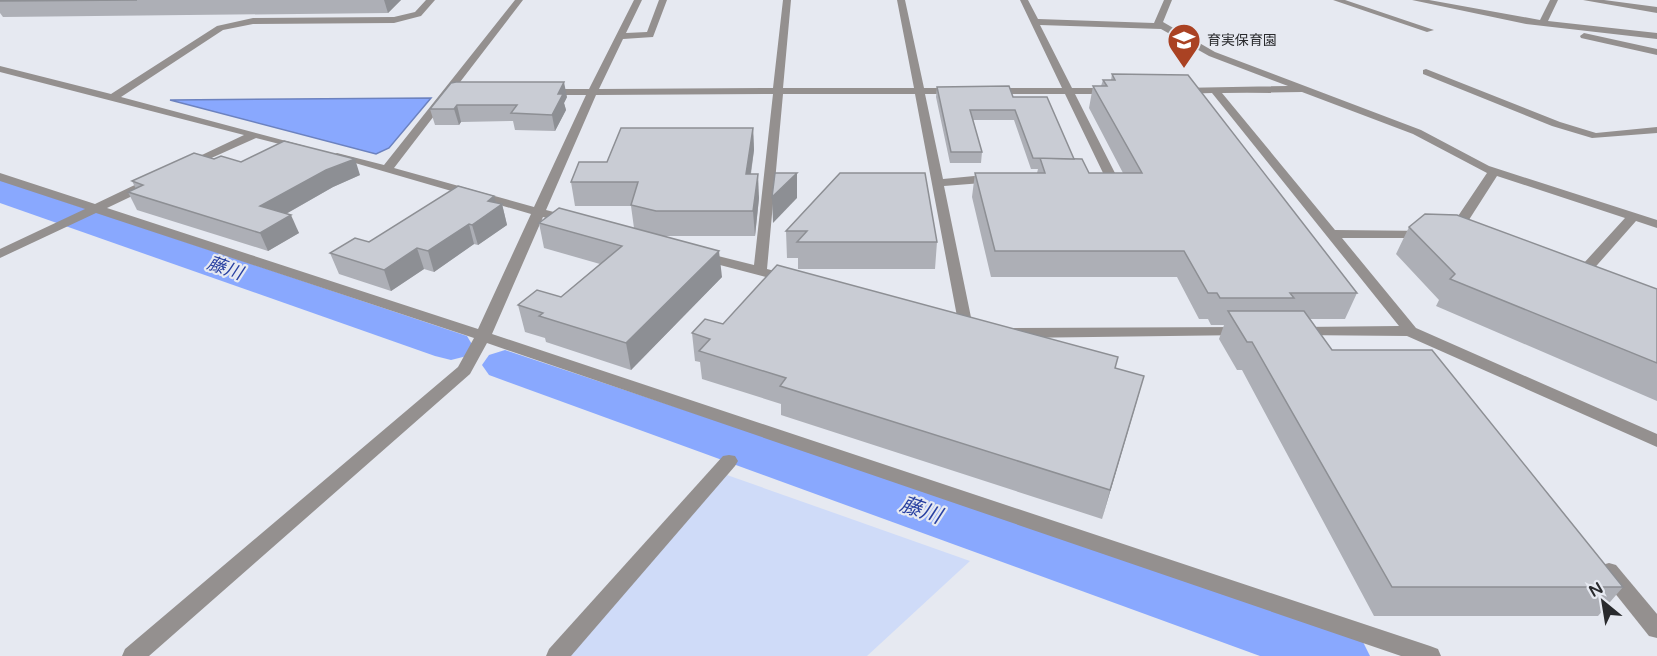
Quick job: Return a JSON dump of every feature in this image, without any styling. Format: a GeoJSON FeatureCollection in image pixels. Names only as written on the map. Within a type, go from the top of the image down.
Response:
{"type":"FeatureCollection","features":[{"type":"Feature","properties":{"kind":"street"},"geometry":{"type":"LineString","coordinates":[[112,98],[220,28],[254,21],[402,19],[418,14],[431,0]]}},
{"type":"Feature","properties":{"kind":"street"},"geometry":{"type":"LineString","coordinates":[[387,169],[453,92],[519,0]]}},
{"type":"Feature","properties":{"kind":"street"},"geometry":{"type":"LineString","coordinates":[[133,656],[464,370],[483,336],[592,92],[638,0]]}},
{"type":"Feature","properties":{"kind":"street"},"geometry":{"type":"LineString","coordinates":[[621,36],[651,35],[663,0]]}},
{"type":"Feature","properties":{"kind":"street"},"geometry":{"type":"LineString","coordinates":[[760,271],[787,0]]}},
{"type":"Feature","properties":{"kind":"street"},"geometry":{"type":"LineString","coordinates":[[901,0],[938,183],[960,325],[989,332],[1256,332]]}},
{"type":"Feature","properties":{"kind":"street"},"geometry":{"type":"LineString","coordinates":[[1024,0],[1112,179],[1089,178]]}},
{"type":"Feature","properties":{"kind":"street"},"geometry":{"type":"LineString","coordinates":[[1168,0],[1158,23],[1212,54],[1417,132],[1494,171],[1657,224]]}},
{"type":"Feature","properties":{"kind":"street"},"geometry":{"type":"LineString","coordinates":[[1336,0],[1430,30]]}},
{"type":"Feature","properties":{"kind":"street"},"geometry":{"type":"LineString","coordinates":[[1416,0],[1526,21],[1657,52]]}},
{"type":"Feature","properties":{"kind":"street"},"geometry":{"type":"LineString","coordinates":[[1543,23],[1554,0]]}},
{"type":"Feature","properties":{"kind":"street"},"geometry":{"type":"LineString","coordinates":[[1587,0],[1657,10]]}},
{"type":"Feature","properties":{"kind":"street"},"geometry":{"type":"LineString","coordinates":[[1633,0],[1657,20]]}},
{"type":"Feature","properties":{"kind":"street"},"geometry":{"type":"LineString","coordinates":[[1526,21],[1657,36]]}},
{"type":"Feature","properties":{"kind":"street"},"geometry":{"type":"LineString","coordinates":[[1036,22],[1164,26]]}},
{"type":"Feature","properties":{"kind":"street"},"geometry":{"type":"LineString","coordinates":[[0,69],[387,169],[583,224]]}},
{"type":"Feature","properties":{"kind":"street"},"geometry":{"type":"LineString","coordinates":[[1426,72],[1556,124],[1596,136],[1657,130]]}},
{"type":"Feature","properties":{"kind":"street"},"geometry":{"type":"LineString","coordinates":[[1170,91],[1302,89]]}},
{"type":"Feature","properties":{"kind":"street"},"geometry":{"type":"LineString","coordinates":[[536,92],[966,91]]}},
{"type":"Feature","properties":{"kind":"street"},"geometry":{"type":"LineString","coordinates":[[978,91],[1126,91]]}},
{"type":"Feature","properties":{"kind":"street"},"geometry":{"type":"LineString","coordinates":[[1215,91],[1433,358]]}},
{"type":"Feature","properties":{"kind":"street"},"geometry":{"type":"LineString","coordinates":[[181,169],[254,135]]}},
{"type":"Feature","properties":{"kind":"street"},"geometry":{"type":"LineString","coordinates":[[1331,234],[1459,236],[1494,171]]}},
{"type":"Feature","properties":{"kind":"street"},"geometry":{"type":"LineString","coordinates":[[0,177],[483,336],[1430,656]]}},
{"type":"Feature","properties":{"kind":"street"},"geometry":{"type":"LineString","coordinates":[[938,183],[1008,177]]}},
{"type":"Feature","properties":{"kind":"street"},"geometry":{"type":"LineString","coordinates":[[0,254],[160,179]]}},
{"type":"Feature","properties":{"kind":"street"},"geometry":{"type":"LineString","coordinates":[[1575,281],[1634,216]]}},
{"type":"Feature","properties":{"kind":"street"},"geometry":{"type":"LineString","coordinates":[[693,253],[805,284]]}},
{"type":"Feature","properties":{"kind":"street"},"geometry":{"type":"LineString","coordinates":[[1280,332],[1411,331],[1657,441]]}},
{"type":"Feature","properties":{"kind":"street"},"geometry":{"type":"LineString","coordinates":[[557,656],[729,461]]}},
{"type":"Feature","properties":{"kind":"street"},"geometry":{"type":"LineString","coordinates":[[1597,557],[1657,629]]}},
{"type":"Feature","properties":{"kind":"shaded area"},"geometry":{"type":"Polygon","coordinates":[[[727,475],[970,561],[867,656],[567,656],[727,475]]]}},
{"type":"Feature","properties":{"kind":"water"},"geometry":{"type":"Polygon","coordinates":[[[431,98],[389,148],[376,154],[170,100],[431,98]]]}},
{"type":"Feature","properties":{"kind":"building"},"geometry":{"type":"Polygon","coordinates":[[[0,0],[137,0],[0,1],[0,0]]]}},
{"type":"Feature","properties":{"kind":"building"},"geometry":{"type":"Polygon","coordinates":[[[1112,74],[1188,75],[1357,293],[1290,293],[1294,298],[1220,298],[1217,293],[1208,293],[1184,251],[995,251],[975,173],[1045,173],[1040,158],[1082,159],[1089,173],[1142,173],[1093,86],[1107,86],[1103,80],[1115,80],[1112,74]]]}},
{"type":"Feature","properties":{"kind":"building"},"geometry":{"type":"Polygon","coordinates":[[[564,82],[558,94],[563,94],[552,115],[511,113],[517,105],[457,105],[454,109],[430,109],[451,83],[564,82]]]}},
{"type":"Feature","properties":{"kind":"building"},"geometry":{"type":"Polygon","coordinates":[[[1009,86],[1013,97],[1047,97],[1074,159],[1033,158],[1015,110],[970,110],[982,152],[951,152],[937,87],[1009,86]]]}},
{"type":"Feature","properties":{"kind":"building"},"geometry":{"type":"Polygon","coordinates":[[[621,128],[753,128],[746,174],[758,174],[753,211],[656,211],[631,205],[638,182],[571,182],[579,162],[607,162],[621,128]]]}},
{"type":"Feature","properties":{"kind":"building"},"geometry":{"type":"Polygon","coordinates":[[[284,141],[355,159],[326,170],[260,206],[291,215],[260,233],[128,192],[143,185],[132,181],[194,153],[214,159],[221,156],[241,162],[284,141]]]}},
{"type":"Feature","properties":{"kind":"building"},"geometry":{"type":"Polygon","coordinates":[[[775,173],[797,173],[772,197],[775,173]]]}},
{"type":"Feature","properties":{"kind":"building"},"geometry":{"type":"Polygon","coordinates":[[[840,173],[925,173],[937,242],[797,242],[807,231],[786,231],[840,173]]]}},
{"type":"Feature","properties":{"kind":"building"},"geometry":{"type":"Polygon","coordinates":[[[458,186],[494,196],[488,201],[502,204],[428,251],[417,248],[384,270],[330,253],[355,238],[369,242],[458,186]]]}},
{"type":"Feature","properties":{"kind":"building"},"geometry":{"type":"Polygon","coordinates":[[[559,208],[719,251],[626,343],[539,316],[543,313],[518,305],[537,290],[561,297],[622,246],[539,223],[559,208]]]}},
{"type":"Feature","properties":{"kind":"building"},"geometry":{"type":"Polygon","coordinates":[[[1425,214],[1457,215],[1657,289],[1657,363],[1450,279],[1455,274],[1409,227],[1425,214]]]}},
{"type":"Feature","properties":{"kind":"building"},"geometry":{"type":"Polygon","coordinates":[[[777,265],[1118,357],[1115,368],[1144,376],[1110,490],[780,386],[786,378],[699,351],[710,339],[692,333],[705,319],[723,324],[777,265]]]}},
{"type":"Feature","properties":{"kind":"building"},"geometry":{"type":"Polygon","coordinates":[[[1228,311],[1304,311],[1332,350],[1432,350],[1623,587],[1392,587],[1252,342],[1247,342],[1228,311]]]}},
{"type":"Feature","properties":{"kind":"waterway","name":"藤川"},"geometry":{"type":"LineString","coordinates":[[0,191],[451,346]]}},
{"type":"Feature","properties":{"kind":"waterway","name":"藤川"},"geometry":{"type":"LineString","coordinates":[[505,365],[1338,656]]}},
{"type":"Feature","properties":{"kind":"place","name":"育実保育園"},"geometry":{"type":"Point","coordinates":[1184,69]}}]}
